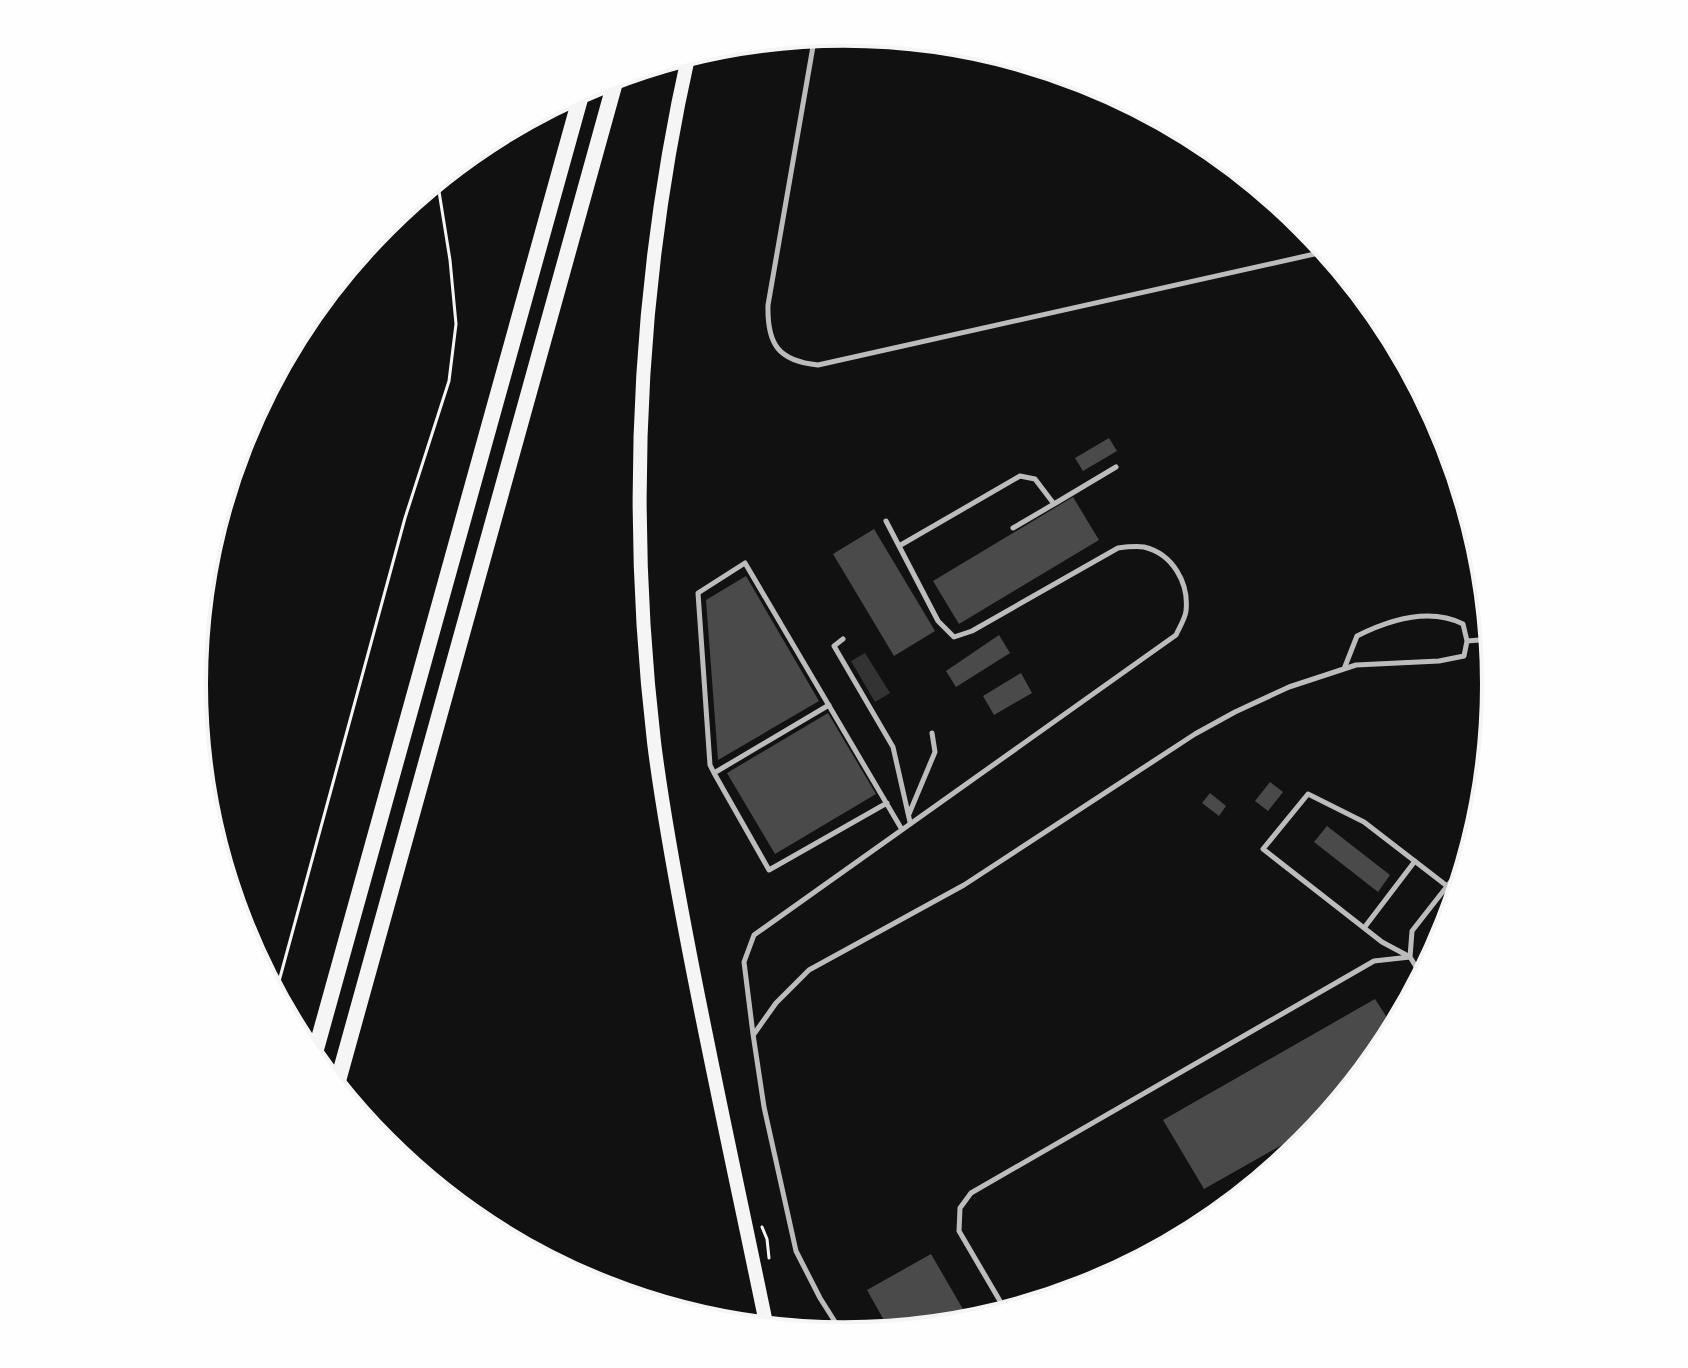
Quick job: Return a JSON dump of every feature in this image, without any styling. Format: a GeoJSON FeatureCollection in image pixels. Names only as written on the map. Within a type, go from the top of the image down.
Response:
{"type":"FeatureCollection","features":[{"type":"Feature","properties":{"kind":"highway"},"geometry":{"type":"LineString","coordinates":[[340,1074],[613,90]]}},
{"type":"Feature","properties":{"kind":"highway"},"geometry":{"type":"LineString","coordinates":[[318,1043],[578,105]]}},
{"type":"Feature","properties":{"kind":"main road"},"geometry":{"type":"LineString","coordinates":[[686,66],[673,126],[652,259],[641,386],[639,488],[645,645],[655,745],[671,854],[765,1317]]}},
{"type":"Feature","properties":{"kind":"lane"},"geometry":{"type":"LineString","coordinates":[[813,47],[768,305],[767,329],[776,348],[796,363],[818,365],[1315,254]]}},
{"type":"Feature","properties":{"kind":"lane"},"geometry":{"type":"LineString","coordinates":[[1013,528],[1116,467]]}},
{"type":"Feature","properties":{"kind":"lane"},"geometry":{"type":"LineString","coordinates":[[899,546],[1020,476],[1035,479],[1054,504]]}},
{"type":"Feature","properties":{"kind":"lane"},"geometry":{"type":"LineString","coordinates":[[835,1322],[796,1251],[764,1107],[744,962],[754,935],[901,828],[910,818],[1176,635],[1186,614],[1185,588],[1174,565],[1157,551],[1141,546],[1118,548],[972,631],[954,637],[938,621],[886,521]]}},
{"type":"Feature","properties":{"kind":"lane"},"geometry":{"type":"LineString","coordinates":[[887,803],[769,870],[710,765],[696,601],[698,593],[745,563],[887,803],[901,828]]}},
{"type":"Feature","properties":{"kind":"lane"},"geometry":{"type":"LineString","coordinates":[[753,1034],[783,994],[809,970],[964,885],[1209,727],[1289,687],[1344,669],[1356,665],[1439,661],[1464,656],[1467,641],[1463,624],[1448,616],[1425,616],[1384,623],[1357,636],[1344,669]]}},
{"type":"Feature","properties":{"kind":"lane"},"geometry":{"type":"LineString","coordinates":[[843,639],[834,646],[893,747],[910,818]]}},
{"type":"Feature","properties":{"kind":"lane"},"geometry":{"type":"LineString","coordinates":[[1467,641],[1481,640]]}},
{"type":"Feature","properties":{"kind":"lane"},"geometry":{"type":"LineString","coordinates":[[714,773],[829,705]]}},
{"type":"Feature","properties":{"kind":"lane"},"geometry":{"type":"LineString","coordinates":[[910,818],[935,752],[932,733]]}},
{"type":"Feature","properties":{"kind":"lane"},"geometry":{"type":"LineString","coordinates":[[1416,966],[1410,957],[1382,942],[1263,849],[1308,794],[1364,822],[1447,886]]}},
{"type":"Feature","properties":{"kind":"lane"},"geometry":{"type":"LineString","coordinates":[[1364,928],[1415,861]]}},
{"type":"Feature","properties":{"kind":"lane"},"geometry":{"type":"LineString","coordinates":[[1410,957],[1412,931],[1450,882]]}},
{"type":"Feature","properties":{"kind":"lane"},"geometry":{"type":"LineString","coordinates":[[1001,1302],[959,1231],[960,1208],[971,1193],[1374,961],[1410,957]]}},
{"type":"Feature","properties":{"kind":"path"},"geometry":{"type":"LineString","coordinates":[[279,980],[405,518],[449,381],[456,324],[439,191]]}},
{"type":"Feature","properties":{"kind":"path"},"geometry":{"type":"LineString","coordinates":[[761,1226],[767,1239],[772,1270]]}},
{"type":"Feature","properties":{"kind":"shaded area"},"geometry":{"type":"Polygon","coordinates":[[[865,653],[890,693],[875,702],[851,661],[865,653]]]}},
{"type":"Feature","properties":{"kind":"building"},"geometry":{"type":"Polygon","coordinates":[[[1109,438],[1117,451],[1083,471],[1075,458],[1109,438]]]}},
{"type":"Feature","properties":{"kind":"building"},"geometry":{"type":"Polygon","coordinates":[[[1073,497],[1099,540],[959,624],[933,581],[1073,497]]]}},
{"type":"Feature","properties":{"kind":"building"},"geometry":{"type":"Polygon","coordinates":[[[874,529],[935,631],[894,656],[833,554],[874,529]]]}},
{"type":"Feature","properties":{"kind":"building"},"geometry":{"type":"Polygon","coordinates":[[[746,576],[819,701],[718,760],[706,600],[746,576]]]}},
{"type":"Feature","properties":{"kind":"building"},"geometry":{"type":"Polygon","coordinates":[[[999,635],[1010,653],[956,687],[946,671],[999,635]]]}},
{"type":"Feature","properties":{"kind":"building"},"geometry":{"type":"Polygon","coordinates":[[[1021,673],[1032,693],[994,715],[983,696],[1021,673]]]}},
{"type":"Feature","properties":{"kind":"building"},"geometry":{"type":"Polygon","coordinates":[[[828,713],[876,794],[775,854],[727,773],[828,713]]]}},
{"type":"Feature","properties":{"kind":"building"},"geometry":{"type":"Polygon","coordinates":[[[1270,782],[1283,792],[1268,811],[1255,801],[1270,782]]]}},
{"type":"Feature","properties":{"kind":"building"},"geometry":{"type":"Polygon","coordinates":[[[1210,793],[1226,806],[1219,816],[1202,803],[1210,793]]]}},
{"type":"Feature","properties":{"kind":"building"},"geometry":{"type":"Polygon","coordinates":[[[1327,826],[1390,875],[1378,892],[1314,842],[1327,826]]]}},
{"type":"Feature","properties":{"kind":"building"},"geometry":{"type":"Polygon","coordinates":[[[1375,999],[1387,1018],[1324,1105],[1289,1141],[1204,1189],[1163,1120],[1375,999]]]}},
{"type":"Feature","properties":{"kind":"building"},"geometry":{"type":"Polygon","coordinates":[[[931,1254],[964,1311],[884,1321],[867,1290],[931,1254]]]}}]}
